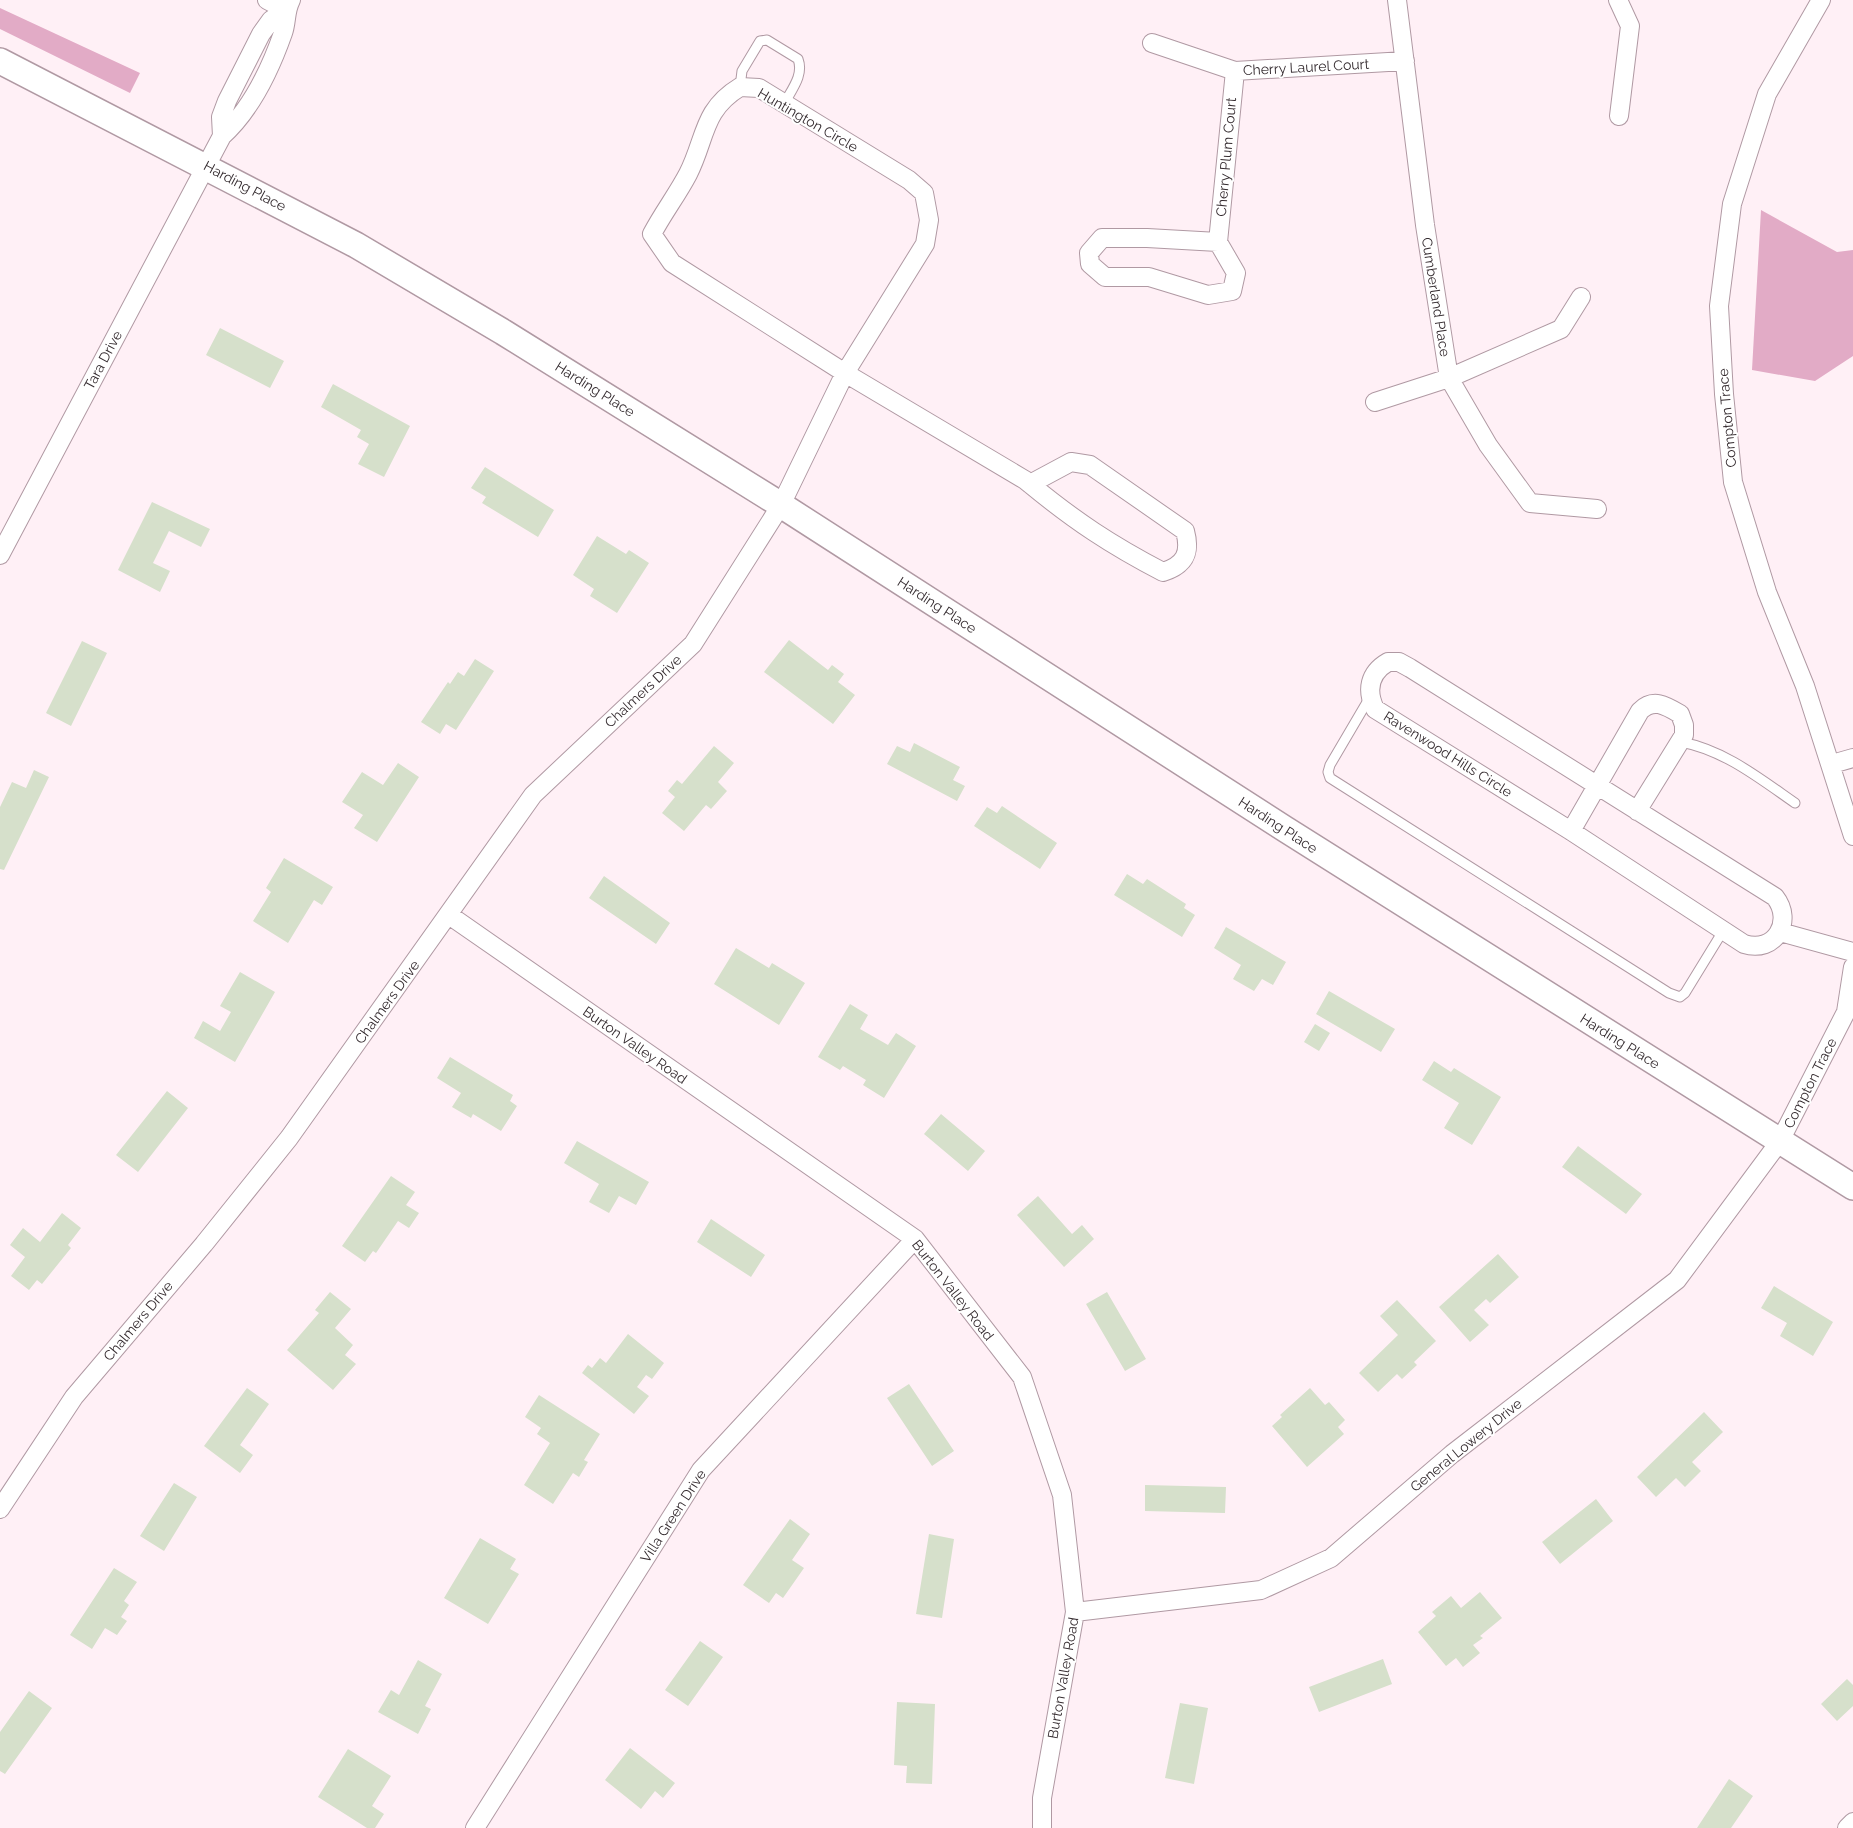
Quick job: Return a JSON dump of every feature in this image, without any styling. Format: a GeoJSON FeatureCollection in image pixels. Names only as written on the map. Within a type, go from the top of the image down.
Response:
{"type":"FeatureCollection","features":[{"type":"Feature","properties":{"kind":"main road","name":"Harding Place"},"geometry":{"type":"LineString","coordinates":[[0,61],[356,245],[434,291],[782,505],[1301,840],[1853,1188]]}},
{"type":"Feature","properties":{"kind":"street"},"geometry":{"type":"LineString","coordinates":[[267,0],[288,5]]}},
{"type":"Feature","properties":{"kind":"street","name":"Cumberland Place"},"geometry":{"type":"LineString","coordinates":[[1397,0],[1425,225],[1449,378],[1488,445],[1530,504],[1597,509]]}},
{"type":"Feature","properties":{"kind":"street"},"geometry":{"type":"LineString","coordinates":[[1618,0],[1630,26],[1619,116]]}},
{"type":"Feature","properties":{"kind":"street","name":"Compton Trace"},"geometry":{"type":"LineString","coordinates":[[1821,0],[1767,94],[1732,204],[1719,306],[1724,394],[1733,482],[1767,592],[1805,686],[1832,764],[1853,836]]}},
{"type":"Feature","properties":{"kind":"street","name":"Tara Drive"},"geometry":{"type":"LineString","coordinates":[[0,555],[222,136],[221,117],[227,101],[261,34],[271,20],[288,5]]}},
{"type":"Feature","properties":{"kind":"street","name":"Cherry Laurel Court"},"geometry":{"type":"LineString","coordinates":[[1152,42],[1235,71],[1405,61]]}},
{"type":"Feature","properties":{"kind":"street","name":"Cherry Plum Court"},"geometry":{"type":"LineString","coordinates":[[1218,242],[1235,71]]}},
{"type":"Feature","properties":{"kind":"street","name":"Huntington Circle"},"geometry":{"type":"LineString","coordinates":[[782,505],[845,373],[925,244],[930,220],[924,193],[909,180],[759,88],[740,87],[724,97],[708,119],[689,172],[652,234],[672,263],[845,373],[1030,484],[1080,524],[1113,546],[1163,572],[1174,568],[1185,557],[1189,545],[1185,531],[1090,465],[1072,462],[1030,484]]}},
{"type":"Feature","properties":{"kind":"street"},"geometry":{"type":"LineString","coordinates":[[1102,238],[1147,238],[1218,242],[1236,274],[1232,291],[1213,296],[1149,277],[1105,277],[1090,264],[1089,252],[1102,238]]}},
{"type":"Feature","properties":{"kind":"street"},"geometry":{"type":"LineString","coordinates":[[1375,402],[1449,378],[1561,329],[1581,297]]}},
{"type":"Feature","properties":{"kind":"street","name":"Chalmers Drive"},"geometry":{"type":"LineString","coordinates":[[0,1509],[74,1397],[204,1244],[289,1138],[533,795],[693,644],[782,505]]}},
{"type":"Feature","properties":{"kind":"street"},"geometry":{"type":"LineString","coordinates":[[1370,697],[1371,681],[1380,667],[1388,662],[1399,662],[1775,897],[1781,905],[1783,913],[1784,922],[1780,932],[1853,952]]}},
{"type":"Feature","properties":{"kind":"street","name":"Ravenwood Hills Circle"},"geometry":{"type":"LineString","coordinates":[[1370,697],[1375,709],[1571,830],[1744,944],[1753,947],[1774,941],[1780,932]]}},
{"type":"Feature","properties":{"kind":"street"},"geometry":{"type":"LineString","coordinates":[[1571,830],[1640,712],[1647,705],[1656,703],[1680,714],[1684,725],[1684,735],[1637,810]]}},
{"type":"Feature","properties":{"kind":"street"},"geometry":{"type":"LineString","coordinates":[[1832,764],[1853,758]]}},
{"type":"Feature","properties":{"kind":"street","name":"Burton Valley Road"},"geometry":{"type":"LineString","coordinates":[[449,915],[915,1239],[1022,1377],[1062,1496],[1075,1612],[1043,1795],[1042,1828]]}},
{"type":"Feature","properties":{"kind":"street","name":"Compton Trace"},"geometry":{"type":"LineString","coordinates":[[1780,1141],[1846,1012],[1853,967]]}},
{"type":"Feature","properties":{"kind":"street","name":"General Lowery Drive"},"geometry":{"type":"LineString","coordinates":[[1075,1612],[1261,1590],[1332,1558],[1452,1454],[1677,1280],[1780,1141]]}},
{"type":"Feature","properties":{"kind":"street","name":"Villa Green Drive"},"geometry":{"type":"LineString","coordinates":[[475,1828],[701,1470],[915,1239]]}},
{"type":"Feature","properties":{"kind":"street"},"geometry":{"type":"LineString","coordinates":[[1848,1828],[1853,1822]]}},
{"type":"Feature","properties":{"kind":"lane"},"geometry":{"type":"LineString","coordinates":[[740,87],[742,72],[760,41],[767,40],[798,59],[800,65],[800,73],[784,104]]}},
{"type":"Feature","properties":{"kind":"lane"},"geometry":{"type":"LineString","coordinates":[[1370,697],[1330,765],[1328,772],[1330,778],[1674,995],[1680,997],[1685,993],[1723,931]]}},
{"type":"Feature","properties":{"kind":"lane"},"geometry":{"type":"LineString","coordinates":[[1681,742],[1709,749],[1728,759],[1795,803]]}},
{"type":"Feature","properties":{"kind":"shaded area"},"geometry":{"type":"Polygon","coordinates":[[[0,8],[140,73],[130,93],[0,29],[0,8]]]}},
{"type":"Feature","properties":{"kind":"shaded area"},"geometry":{"type":"Polygon","coordinates":[[[1761,210],[1837,252],[1853,250],[1853,356],[1815,381],[1752,370],[1761,210]]]}},
{"type":"Feature","properties":{"kind":"building"},"geometry":{"type":"Polygon","coordinates":[[[220,328],[284,361],[270,388],[206,355],[220,328]]]}},
{"type":"Feature","properties":{"kind":"building"},"geometry":{"type":"Polygon","coordinates":[[[333,384],[410,426],[384,477],[358,464],[369,444],[357,437],[361,430],[321,407],[333,384]]]}},
{"type":"Feature","properties":{"kind":"building"},"geometry":{"type":"Polygon","coordinates":[[[485,467],[554,510],[538,537],[482,503],[486,497],[471,488],[485,467]]]}},
{"type":"Feature","properties":{"kind":"building"},"geometry":{"type":"Polygon","coordinates":[[[152,502],[210,529],[201,547],[169,531],[153,563],[170,571],[160,592],[118,570],[152,502]]]}},
{"type":"Feature","properties":{"kind":"building"},"geometry":{"type":"Polygon","coordinates":[[[597,536],[626,554],[629,550],[649,563],[617,613],[590,596],[594,589],[573,575],[597,536]]]}},
{"type":"Feature","properties":{"kind":"building"},"geometry":{"type":"Polygon","coordinates":[[[789,640],[828,670],[832,665],[844,674],[838,682],[855,695],[833,724],[764,672],[789,640]]]}},
{"type":"Feature","properties":{"kind":"building"},"geometry":{"type":"Polygon","coordinates":[[[82,641],[107,653],[71,726],[46,713],[82,641]]]}},
{"type":"Feature","properties":{"kind":"building"},"geometry":{"type":"Polygon","coordinates":[[[475,659],[494,671],[456,730],[446,724],[440,734],[421,722],[448,682],[450,684],[458,672],[464,676],[475,659]]]}},
{"type":"Feature","properties":{"kind":"building"},"geometry":{"type":"Polygon","coordinates":[[[914,743],[960,767],[953,780],[965,786],[957,801],[887,764],[897,746],[910,752],[914,743]]]}},
{"type":"Feature","properties":{"kind":"building"},"geometry":{"type":"Polygon","coordinates":[[[714,746],[734,763],[718,782],[727,791],[711,809],[706,805],[684,831],[662,813],[675,797],[668,791],[677,780],[682,784],[714,746]]]}},
{"type":"Feature","properties":{"kind":"building"},"geometry":{"type":"Polygon","coordinates":[[[398,763],[419,777],[377,842],[354,828],[363,815],[342,802],[362,772],[383,785],[398,763]]]}},
{"type":"Feature","properties":{"kind":"building"},"geometry":{"type":"Polygon","coordinates":[[[34,770],[49,777],[4,870],[0,869],[0,807],[12,782],[26,788],[34,770]]]}},
{"type":"Feature","properties":{"kind":"building"},"geometry":{"type":"Polygon","coordinates":[[[1002,806],[1057,843],[1040,869],[974,826],[987,807],[997,813],[1002,806]]]}},
{"type":"Feature","properties":{"kind":"building"},"geometry":{"type":"Polygon","coordinates":[[[284,858],[333,887],[322,905],[314,900],[288,943],[253,921],[271,892],[266,888],[284,858]]]}},
{"type":"Feature","properties":{"kind":"building"},"geometry":{"type":"Polygon","coordinates":[[[1127,874],[1143,884],[1147,879],[1186,904],[1184,908],[1195,915],[1182,937],[1114,895],[1127,874]]]}},
{"type":"Feature","properties":{"kind":"building"},"geometry":{"type":"Polygon","coordinates":[[[604,876],[670,923],[656,944],[589,898],[604,876]]]}},
{"type":"Feature","properties":{"kind":"building"},"geometry":{"type":"Polygon","coordinates":[[[1226,927],[1286,962],[1273,985],[1262,979],[1254,991],[1233,979],[1241,965],[1214,948],[1226,927]]]}},
{"type":"Feature","properties":{"kind":"building"},"geometry":{"type":"Polygon","coordinates":[[[736,948],[769,968],[772,963],[805,983],[779,1025],[714,984],[736,948]]]}},
{"type":"Feature","properties":{"kind":"building"},"geometry":{"type":"Polygon","coordinates":[[[240,972],[275,992],[235,1062],[194,1038],[203,1021],[220,1031],[231,1012],[220,1006],[240,972]]]}},
{"type":"Feature","properties":{"kind":"building"},"geometry":{"type":"Polygon","coordinates":[[[1329,991],[1395,1029],[1381,1052],[1316,1014],[1329,991]]]}},
{"type":"Feature","properties":{"kind":"building"},"geometry":{"type":"Polygon","coordinates":[[[850,1004],[868,1015],[860,1029],[888,1045],[896,1033],[916,1046],[884,1098],[863,1085],[866,1080],[843,1066],[840,1070],[818,1057],[850,1004]]]}},
{"type":"Feature","properties":{"kind":"building"},"geometry":{"type":"Polygon","coordinates":[[[1315,1024],[1330,1033],[1319,1051],[1304,1042],[1315,1024]]]}},
{"type":"Feature","properties":{"kind":"building"},"geometry":{"type":"Polygon","coordinates":[[[450,1057],[513,1095],[510,1101],[517,1106],[501,1131],[473,1114],[471,1118],[452,1107],[461,1093],[437,1078],[450,1057]]]}},
{"type":"Feature","properties":{"kind":"building"},"geometry":{"type":"Polygon","coordinates":[[[1434,1061],[1451,1072],[1454,1068],[1501,1097],[1472,1145],[1444,1128],[1459,1103],[1422,1080],[1434,1061]]]}},
{"type":"Feature","properties":{"kind":"building"},"geometry":{"type":"Polygon","coordinates":[[[167,1091],[188,1108],[138,1172],[116,1155],[167,1091]]]}},
{"type":"Feature","properties":{"kind":"building"},"geometry":{"type":"Polygon","coordinates":[[[941,1114],[985,1151],[968,1171],[924,1134],[941,1114]]]}},
{"type":"Feature","properties":{"kind":"building"},"geometry":{"type":"Polygon","coordinates":[[[577,1141],[649,1182],[636,1205],[619,1196],[609,1213],[589,1202],[599,1184],[564,1163],[577,1141]]]}},
{"type":"Feature","properties":{"kind":"building"},"geometry":{"type":"Polygon","coordinates":[[[1578,1146],[1642,1194],[1626,1214],[1562,1167],[1578,1146]]]}},
{"type":"Feature","properties":{"kind":"building"},"geometry":{"type":"Polygon","coordinates":[[[391,1176],[415,1192],[406,1205],[419,1213],[409,1228],[398,1221],[376,1253],[373,1251],[365,1262],[342,1246],[391,1176]]]}},
{"type":"Feature","properties":{"kind":"building"},"geometry":{"type":"Polygon","coordinates":[[[1038,1196],[1072,1234],[1082,1225],[1094,1239],[1064,1267],[1017,1215],[1038,1196]]]}},
{"type":"Feature","properties":{"kind":"building"},"geometry":{"type":"Polygon","coordinates":[[[62,1213],[81,1228],[68,1245],[71,1248],[42,1284],[37,1280],[29,1290],[11,1276],[25,1257],[10,1245],[23,1228],[40,1242],[62,1213]]]}},
{"type":"Feature","properties":{"kind":"building"},"geometry":{"type":"Polygon","coordinates":[[[711,1219],[765,1255],[751,1277],[697,1242],[711,1219]]]}},
{"type":"Feature","properties":{"kind":"building"},"geometry":{"type":"Polygon","coordinates":[[[1498,1254],[1519,1277],[1490,1303],[1486,1299],[1474,1310],[1489,1325],[1470,1342],[1439,1307],[1498,1254]]]}},
{"type":"Feature","properties":{"kind":"building"},"geometry":{"type":"Polygon","coordinates":[[[1774,1286],[1833,1322],[1813,1356],[1780,1336],[1787,1323],[1761,1308],[1774,1286]]]}},
{"type":"Feature","properties":{"kind":"building"},"geometry":{"type":"Polygon","coordinates":[[[330,1292],[351,1309],[335,1328],[353,1345],[345,1355],[356,1364],[333,1390],[287,1350],[319,1313],[315,1310],[330,1292]]]}},
{"type":"Feature","properties":{"kind":"building"},"geometry":{"type":"Polygon","coordinates":[[[1107,1292],[1146,1359],[1125,1371],[1086,1304],[1107,1292]]]}},
{"type":"Feature","properties":{"kind":"building"},"geometry":{"type":"Polygon","coordinates":[[[1397,1300],[1436,1341],[1414,1362],[1417,1365],[1402,1379],[1397,1374],[1378,1392],[1359,1373],[1398,1335],[1380,1316],[1397,1300]]]}},
{"type":"Feature","properties":{"kind":"building"},"geometry":{"type":"Polygon","coordinates":[[[628,1334],[664,1363],[652,1379],[646,1375],[637,1387],[649,1396],[634,1414],[582,1373],[588,1365],[592,1368],[600,1358],[606,1363],[628,1334]]]}},
{"type":"Feature","properties":{"kind":"building"},"geometry":{"type":"Polygon","coordinates":[[[909,1384],[954,1451],[932,1466],[887,1398],[909,1384]]]}},
{"type":"Feature","properties":{"kind":"building"},"geometry":{"type":"Polygon","coordinates":[[[247,1388],[269,1404],[240,1445],[253,1455],[240,1473],[204,1446],[247,1388]]]}},
{"type":"Feature","properties":{"kind":"building"},"geometry":{"type":"Polygon","coordinates":[[[1310,1388],[1325,1405],[1329,1402],[1345,1420],[1338,1427],[1344,1434],[1307,1467],[1272,1426],[1282,1417],[1280,1415],[1310,1388]]]}},
{"type":"Feature","properties":{"kind":"building"},"geometry":{"type":"Polygon","coordinates":[[[539,1395],[600,1434],[584,1460],[588,1462],[579,1477],[573,1473],[553,1504],[524,1485],[550,1443],[537,1434],[541,1428],[525,1417],[539,1395]]]}},
{"type":"Feature","properties":{"kind":"building"},"geometry":{"type":"Polygon","coordinates":[[[1704,1412],[1723,1432],[1692,1462],[1701,1471],[1685,1487],[1676,1478],[1656,1497],[1637,1477],[1704,1412]]]}},
{"type":"Feature","properties":{"kind":"building"},"geometry":{"type":"Polygon","coordinates":[[[174,1483],[197,1497],[164,1551],[140,1536],[174,1483]]]}},
{"type":"Feature","properties":{"kind":"building"},"geometry":{"type":"Polygon","coordinates":[[[1145,1485],[1226,1487],[1225,1513],[1145,1511],[1145,1485]]]}},
{"type":"Feature","properties":{"kind":"building"},"geometry":{"type":"Polygon","coordinates":[[[1596,1499],[1613,1521],[1560,1564],[1542,1542],[1596,1499]]]}},
{"type":"Feature","properties":{"kind":"building"},"geometry":{"type":"Polygon","coordinates":[[[790,1519],[810,1534],[792,1560],[804,1568],[783,1598],[776,1593],[769,1603],[743,1585],[790,1519]]]}},
{"type":"Feature","properties":{"kind":"building"},"geometry":{"type":"Polygon","coordinates":[[[929,1534],[954,1539],[942,1618],[916,1614],[929,1534]]]}},
{"type":"Feature","properties":{"kind":"building"},"geometry":{"type":"Polygon","coordinates":[[[480,1538],[516,1559],[510,1569],[519,1574],[488,1624],[444,1598],[480,1538]]]}},
{"type":"Feature","properties":{"kind":"building"},"geometry":{"type":"Polygon","coordinates":[[[114,1568],[137,1582],[124,1601],[129,1605],[121,1617],[127,1621],[117,1635],[105,1628],[92,1649],[70,1635],[114,1568]]]}},
{"type":"Feature","properties":{"kind":"building"},"geometry":{"type":"Polygon","coordinates":[[[1480,1592],[1502,1618],[1480,1636],[1483,1638],[1473,1645],[1480,1653],[1463,1667],[1456,1658],[1446,1666],[1418,1632],[1436,1616],[1432,1612],[1451,1596],[1461,1608],[1480,1592]]]}},
{"type":"Feature","properties":{"kind":"building"},"geometry":{"type":"Polygon","coordinates":[[[700,1641],[723,1657],[688,1706],[665,1690],[700,1641]]]}},
{"type":"Feature","properties":{"kind":"building"},"geometry":{"type":"Polygon","coordinates":[[[1383,1659],[1392,1684],[1319,1712],[1309,1687],[1383,1659]]]}},
{"type":"Feature","properties":{"kind":"building"},"geometry":{"type":"Polygon","coordinates":[[[418,1660],[442,1674],[425,1706],[431,1709],[418,1734],[378,1712],[391,1690],[399,1695],[418,1660]]]}},
{"type":"Feature","properties":{"kind":"building"},"geometry":{"type":"Polygon","coordinates":[[[1847,1679],[1853,1685],[1853,1706],[1837,1721],[1821,1704],[1847,1679]]]}},
{"type":"Feature","properties":{"kind":"building"},"geometry":{"type":"Polygon","coordinates":[[[29,1691],[52,1708],[5,1774],[0,1771],[0,1732],[29,1691]]]}},
{"type":"Feature","properties":{"kind":"building"},"geometry":{"type":"Polygon","coordinates":[[[897,1702],[935,1704],[932,1784],[906,1783],[907,1766],[894,1765],[897,1702]]]}},
{"type":"Feature","properties":{"kind":"building"},"geometry":{"type":"Polygon","coordinates":[[[1180,1703],[1208,1708],[1194,1784],[1165,1778],[1180,1703]]]}},
{"type":"Feature","properties":{"kind":"building"},"geometry":{"type":"Polygon","coordinates":[[[630,1748],[675,1783],[663,1798],[655,1791],[641,1809],[605,1780],[630,1748]]]}},
{"type":"Feature","properties":{"kind":"building"},"geometry":{"type":"Polygon","coordinates":[[[348,1749],[391,1776],[372,1806],[384,1814],[375,1828],[367,1828],[318,1797],[348,1749]]]}},
{"type":"Feature","properties":{"kind":"building"},"geometry":{"type":"Polygon","coordinates":[[[1729,1779],[1753,1796],[1731,1828],[1697,1828],[1729,1779]]]}}]}
